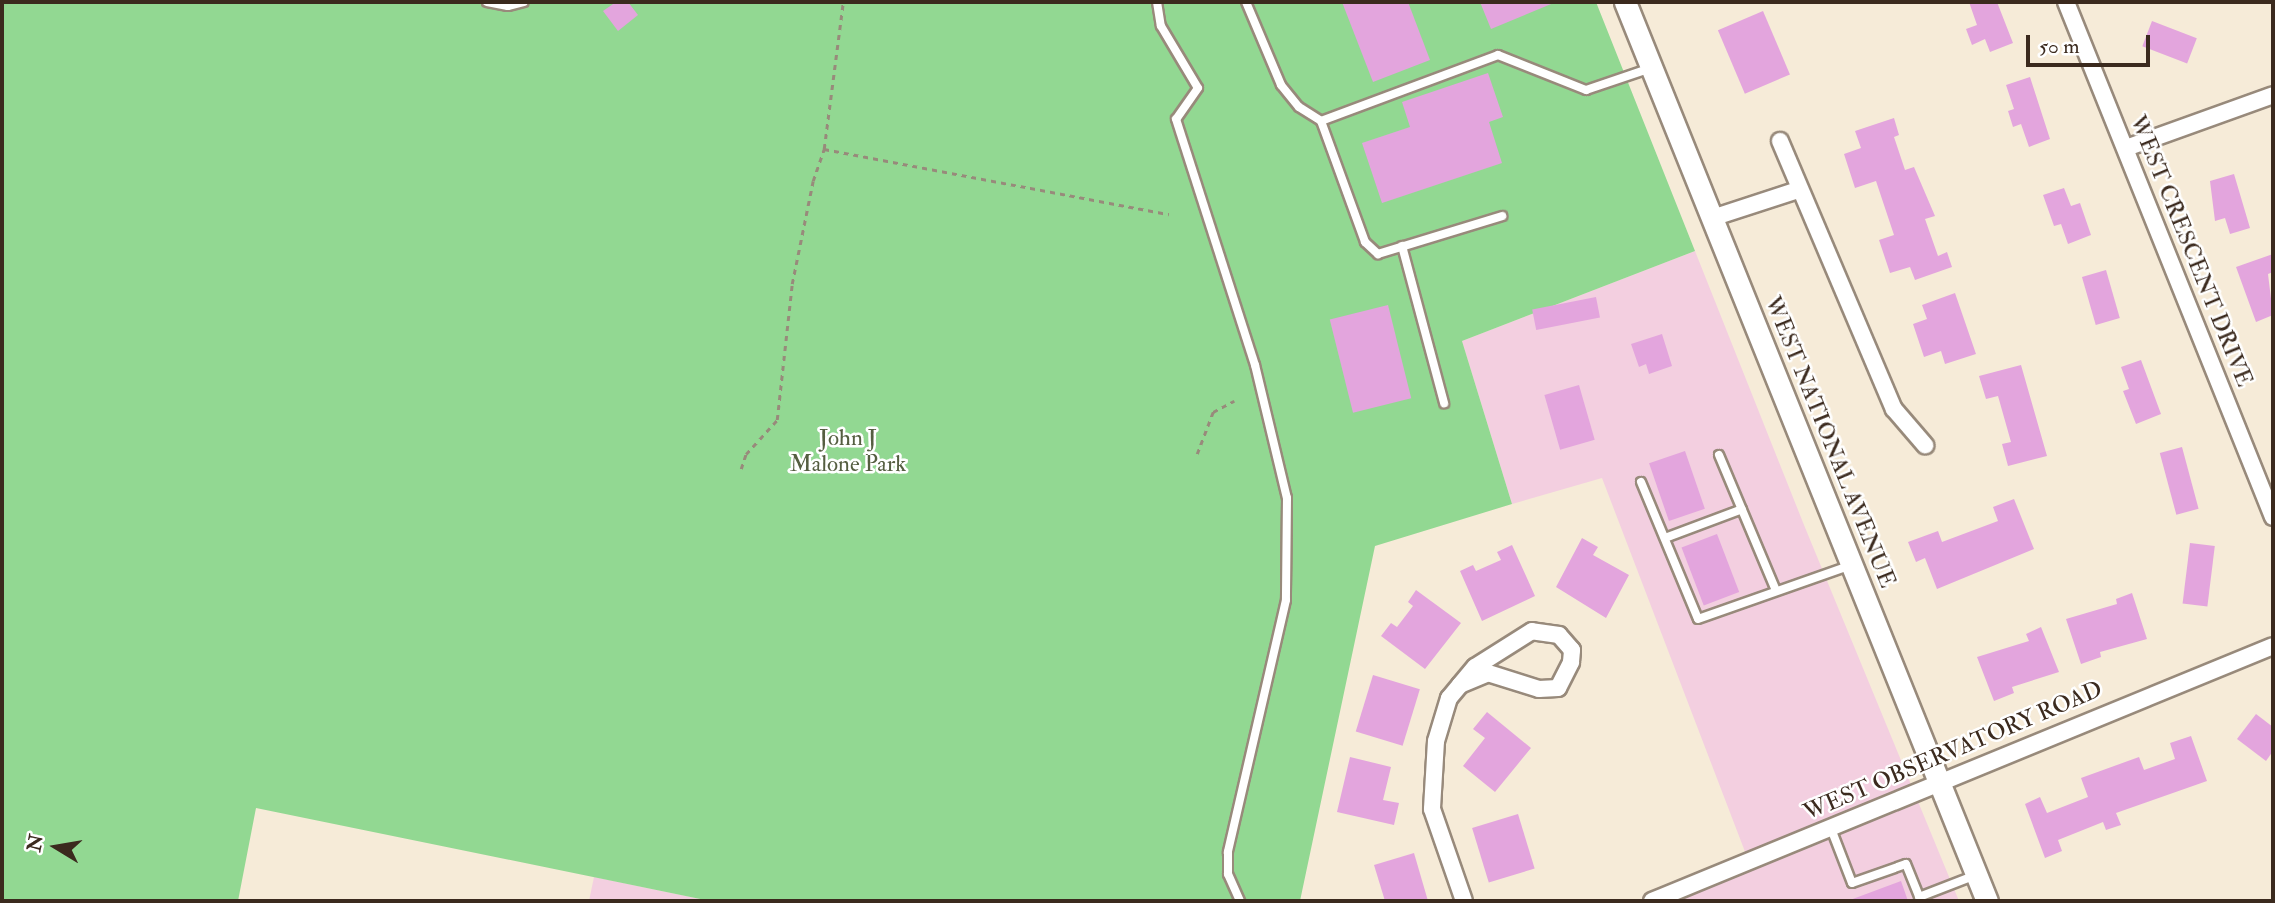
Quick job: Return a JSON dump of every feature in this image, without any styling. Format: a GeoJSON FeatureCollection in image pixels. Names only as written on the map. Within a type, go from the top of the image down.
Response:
{"type":"FeatureCollection","features":[{"type":"Feature","properties":{"kind":"main road","name":"WEST NATIONAL AVENUE"},"geometry":{"type":"LineString","coordinates":[[1625,2],[1987,901]]}},
{"type":"Feature","properties":{"kind":"street","name":"WEST CRESCENT DRIVE"},"geometry":{"type":"LineString","coordinates":[[2066,2],[2273,517]]}},
{"type":"Feature","properties":{"kind":"street"},"geometry":{"type":"LineString","coordinates":[[2126,148],[2273,94]]}},
{"type":"Feature","properties":{"kind":"street"},"geometry":{"type":"LineString","coordinates":[[1780,141],[1798,190],[1894,409],[1925,445]]}},
{"type":"Feature","properties":{"kind":"street"},"geometry":{"type":"LineString","coordinates":[[1712,218],[1798,190]]}},
{"type":"Feature","properties":{"kind":"street"},"geometry":{"type":"LineString","coordinates":[[1460,685],[1488,673],[1539,690],[1558,688],[1571,662],[1572,650],[1559,635],[1532,631],[1475,667],[1460,685],[1441,718],[1430,794],[1464,901]]}},
{"type":"Feature","properties":{"kind":"street","name":"WEST OBSERVATORY ROAD"},"geometry":{"type":"LineString","coordinates":[[1652,901],[2273,646]]}},
{"type":"Feature","properties":{"kind":"lane"},"geometry":{"type":"LineString","coordinates":[[487,2],[508,6],[524,2]]}},
{"type":"Feature","properties":{"kind":"lane"},"geometry":{"type":"LineString","coordinates":[[1157,2],[1161,26],[1198,88],[1176,119],[1255,365],[1287,498],[1286,600],[1228,852],[1228,874],[1240,901]]}},
{"type":"Feature","properties":{"kind":"lane"},"geometry":{"type":"LineString","coordinates":[[1246,2],[1281,85],[1299,107],[1321,121],[1365,242],[1378,254],[1502,216]]}},
{"type":"Feature","properties":{"kind":"lane"},"geometry":{"type":"LineString","coordinates":[[1321,121],[1498,55],[1586,90],[1651,68]]}},
{"type":"Feature","properties":{"kind":"lane"},"geometry":{"type":"LineString","coordinates":[[1402,246],[1444,403]]}},
{"type":"Feature","properties":{"kind":"lane"},"geometry":{"type":"LineString","coordinates":[[1719,456],[1775,589]]}},
{"type":"Feature","properties":{"kind":"lane"},"geometry":{"type":"LineString","coordinates":[[1641,482],[1698,619],[1775,589],[1852,565]]}},
{"type":"Feature","properties":{"kind":"lane"},"geometry":{"type":"LineString","coordinates":[[1665,538],[1742,509]]}},
{"type":"Feature","properties":{"kind":"lane"},"geometry":{"type":"LineString","coordinates":[[1830,826],[1852,883],[1906,864],[1919,897],[1976,875]]}},
{"type":"Feature","properties":{"kind":"path"},"geometry":{"type":"LineString","coordinates":[[741,469],[746,454],[777,419],[796,260],[824,149],[843,2]]}},
{"type":"Feature","properties":{"kind":"path"},"geometry":{"type":"LineString","coordinates":[[824,149],[1170,214]]}},
{"type":"Feature","properties":{"kind":"path"},"geometry":{"type":"LineString","coordinates":[[1197,454],[1213,412],[1234,401]]}},
{"type":"Feature","properties":{"kind":"shaded area"},"geometry":{"type":"Polygon","coordinates":[[[1695,251],[1804,525],[1959,901],[1671,901],[1752,870],[1602,478],[1512,504],[1462,341],[1695,251]]]}},
{"type":"Feature","properties":{"kind":"shaded area"},"geometry":{"type":"Polygon","coordinates":[[[594,877],[710,901],[589,901],[594,877]]]}},
{"type":"Feature","properties":{"kind":"green space","name":"John J Malone Park"},"geometry":{"type":"Polygon","coordinates":[[[2,2],[1596,2],[1695,251],[1462,341],[1512,504],[1375,546],[1300,901],[710,901],[256,808],[238,901],[2,901],[2,2]]]}},
{"type":"Feature","properties":{"kind":"building"},"geometry":{"type":"Polygon","coordinates":[[[616,2],[628,2],[638,15],[618,31],[603,11],[616,2]]]}},
{"type":"Feature","properties":{"kind":"building"},"geometry":{"type":"Polygon","coordinates":[[[1342,2],[1408,2],[1430,60],[1373,82],[1342,2]]]}},
{"type":"Feature","properties":{"kind":"building"},"geometry":{"type":"Polygon","coordinates":[[[1480,2],[1556,2],[1491,29],[1480,2]]]}},
{"type":"Feature","properties":{"kind":"building"},"geometry":{"type":"Polygon","coordinates":[[[1969,2],[1997,2],[2013,43],[1990,52],[1985,39],[1972,45],[1966,29],[1977,25],[1969,2]]]}},
{"type":"Feature","properties":{"kind":"building"},"geometry":{"type":"Polygon","coordinates":[[[1763,11],[1790,75],[1745,94],[1718,30],[1763,11]]]}},
{"type":"Feature","properties":{"kind":"building"},"geometry":{"type":"Polygon","coordinates":[[[2152,21],[2197,38],[2187,63],[2142,46],[2152,21]]]}},
{"type":"Feature","properties":{"kind":"building"},"geometry":{"type":"Polygon","coordinates":[[[1488,73],[1503,117],[1489,122],[1502,163],[1382,203],[1362,143],[1410,127],[1402,102],[1488,73]]]}},
{"type":"Feature","properties":{"kind":"building"},"geometry":{"type":"Polygon","coordinates":[[[2030,77],[2050,139],[2029,147],[2021,124],[2013,127],[2008,111],[2014,109],[2006,85],[2030,77]]]}},
{"type":"Feature","properties":{"kind":"building"},"geometry":{"type":"Polygon","coordinates":[[[1894,118],[1899,135],[1894,137],[1905,170],[1914,167],[1935,216],[1925,219],[1938,256],[1947,252],[1952,267],[1915,280],[1910,267],[1890,273],[1879,240],[1894,235],[1876,181],[1855,188],[1844,154],[1861,148],[1855,131],[1894,118]]]}},
{"type":"Feature","properties":{"kind":"building"},"geometry":{"type":"Polygon","coordinates":[[[2234,174],[2250,228],[2230,234],[2225,218],[2215,221],[2210,181],[2234,174]]]}},
{"type":"Feature","properties":{"kind":"building"},"geometry":{"type":"Polygon","coordinates":[[[2064,188],[2071,206],[2080,203],[2091,235],[2068,244],[2061,224],[2054,226],[2043,195],[2064,188]]]}},
{"type":"Feature","properties":{"kind":"building"},"geometry":{"type":"Polygon","coordinates":[[[2273,254],[2273,272],[2268,274],[2273,315],[2256,322],[2236,267],[2273,254]]]}},
{"type":"Feature","properties":{"kind":"building"},"geometry":{"type":"Polygon","coordinates":[[[2106,270],[2120,318],[2096,325],[2082,277],[2106,270]]]}},
{"type":"Feature","properties":{"kind":"building"},"geometry":{"type":"Polygon","coordinates":[[[1955,293],[1976,354],[1945,364],[1941,351],[1924,357],[1913,324],[1927,319],[1922,305],[1955,293]]]}},
{"type":"Feature","properties":{"kind":"building"},"geometry":{"type":"Polygon","coordinates":[[[1596,297],[1600,318],[1536,330],[1532,309],[1596,297]]]}},
{"type":"Feature","properties":{"kind":"building"},"geometry":{"type":"Polygon","coordinates":[[[1388,305],[1411,398],[1353,413],[1330,320],[1388,305]]]}},
{"type":"Feature","properties":{"kind":"building"},"geometry":{"type":"Polygon","coordinates":[[[1662,334],[1672,366],[1649,374],[1646,364],[1639,367],[1631,344],[1662,334]]]}},
{"type":"Feature","properties":{"kind":"building"},"geometry":{"type":"Polygon","coordinates":[[[2141,360],[2161,414],[2136,424],[2123,391],[2129,389],[2121,367],[2141,360]]]}},
{"type":"Feature","properties":{"kind":"building"},"geometry":{"type":"Polygon","coordinates":[[[2021,365],[2047,456],[2008,466],[2002,444],[2011,442],[1998,396],[1986,399],[1979,376],[2021,365]]]}},
{"type":"Feature","properties":{"kind":"building"},"geometry":{"type":"Polygon","coordinates":[[[1579,385],[1595,440],[1560,450],[1544,395],[1579,385]]]}},
{"type":"Feature","properties":{"kind":"building"},"geometry":{"type":"Polygon","coordinates":[[[2182,447],[2199,509],[2176,515],[2160,453],[2182,447]]]}},
{"type":"Feature","properties":{"kind":"building"},"geometry":{"type":"Polygon","coordinates":[[[1685,451],[1705,509],[1669,521],[1649,463],[1685,451]]]}},
{"type":"Feature","properties":{"kind":"building"},"geometry":{"type":"Polygon","coordinates":[[[2014,499],[2034,549],[1937,589],[1925,558],[1916,562],[1908,542],[1938,531],[1942,542],[1998,521],[1993,507],[2014,499]]]}},
{"type":"Feature","properties":{"kind":"building"},"geometry":{"type":"Polygon","coordinates":[[[1717,534],[1739,592],[1704,605],[1682,548],[1717,534]]]}},
{"type":"Feature","properties":{"kind":"building"},"geometry":{"type":"Polygon","coordinates":[[[1582,538],[1598,547],[1593,555],[1629,575],[1606,618],[1556,587],[1582,538]]]}},
{"type":"Feature","properties":{"kind":"building"},"geometry":{"type":"Polygon","coordinates":[[[2190,543],[2215,546],[2207,607],[2183,604],[2190,543]]]}},
{"type":"Feature","properties":{"kind":"building"},"geometry":{"type":"Polygon","coordinates":[[[1512,545],[1535,596],[1482,621],[1460,571],[1473,565],[1476,571],[1501,560],[1497,552],[1512,545]]]}},
{"type":"Feature","properties":{"kind":"building"},"geometry":{"type":"Polygon","coordinates":[[[1416,590],[1461,623],[1425,669],[1381,636],[1391,623],[1397,627],[1413,606],[1408,602],[1416,590]]]}},
{"type":"Feature","properties":{"kind":"building"},"geometry":{"type":"Polygon","coordinates":[[[2132,593],[2147,639],[2100,652],[2101,657],[2081,664],[2066,619],[2117,604],[2116,599],[2132,593]]]}},
{"type":"Feature","properties":{"kind":"building"},"geometry":{"type":"Polygon","coordinates":[[[2041,627],[2059,672],[2012,687],[2014,693],[1994,701],[1977,657],[2029,641],[2026,634],[2041,627]]]}},
{"type":"Feature","properties":{"kind":"building"},"geometry":{"type":"Polygon","coordinates":[[[1373,675],[1420,689],[1403,746],[1356,731],[1373,675]]]}},
{"type":"Feature","properties":{"kind":"building"},"geometry":{"type":"Polygon","coordinates":[[[1487,712],[1531,748],[1495,792],[1463,766],[1485,738],[1473,729],[1487,712]]]}},
{"type":"Feature","properties":{"kind":"building"},"geometry":{"type":"Polygon","coordinates":[[[2256,714],[2273,727],[2273,751],[2266,761],[2237,739],[2256,714]]]}},
{"type":"Feature","properties":{"kind":"building"},"geometry":{"type":"Polygon","coordinates":[[[2191,736],[2207,781],[2116,813],[2121,825],[2106,830],[2103,822],[2058,840],[2062,851],[2045,858],[2025,804],[2040,797],[2047,813],[2088,797],[2081,778],[2139,757],[2144,770],[2175,759],[2170,743],[2191,736]]]}},
{"type":"Feature","properties":{"kind":"building"},"geometry":{"type":"Polygon","coordinates":[[[1350,757],[1391,767],[1383,800],[1399,803],[1394,825],[1337,812],[1350,757]]]}},
{"type":"Feature","properties":{"kind":"building"},"geometry":{"type":"Polygon","coordinates":[[[1518,814],[1535,869],[1489,883],[1472,828],[1518,814]]]}},
{"type":"Feature","properties":{"kind":"building"},"geometry":{"type":"Polygon","coordinates":[[[1414,853],[1428,901],[1385,901],[1374,865],[1414,853]]]}},
{"type":"Feature","properties":{"kind":"building"},"geometry":{"type":"Polygon","coordinates":[[[1901,881],[1908,901],[1850,900],[1901,881]]]}}]}
